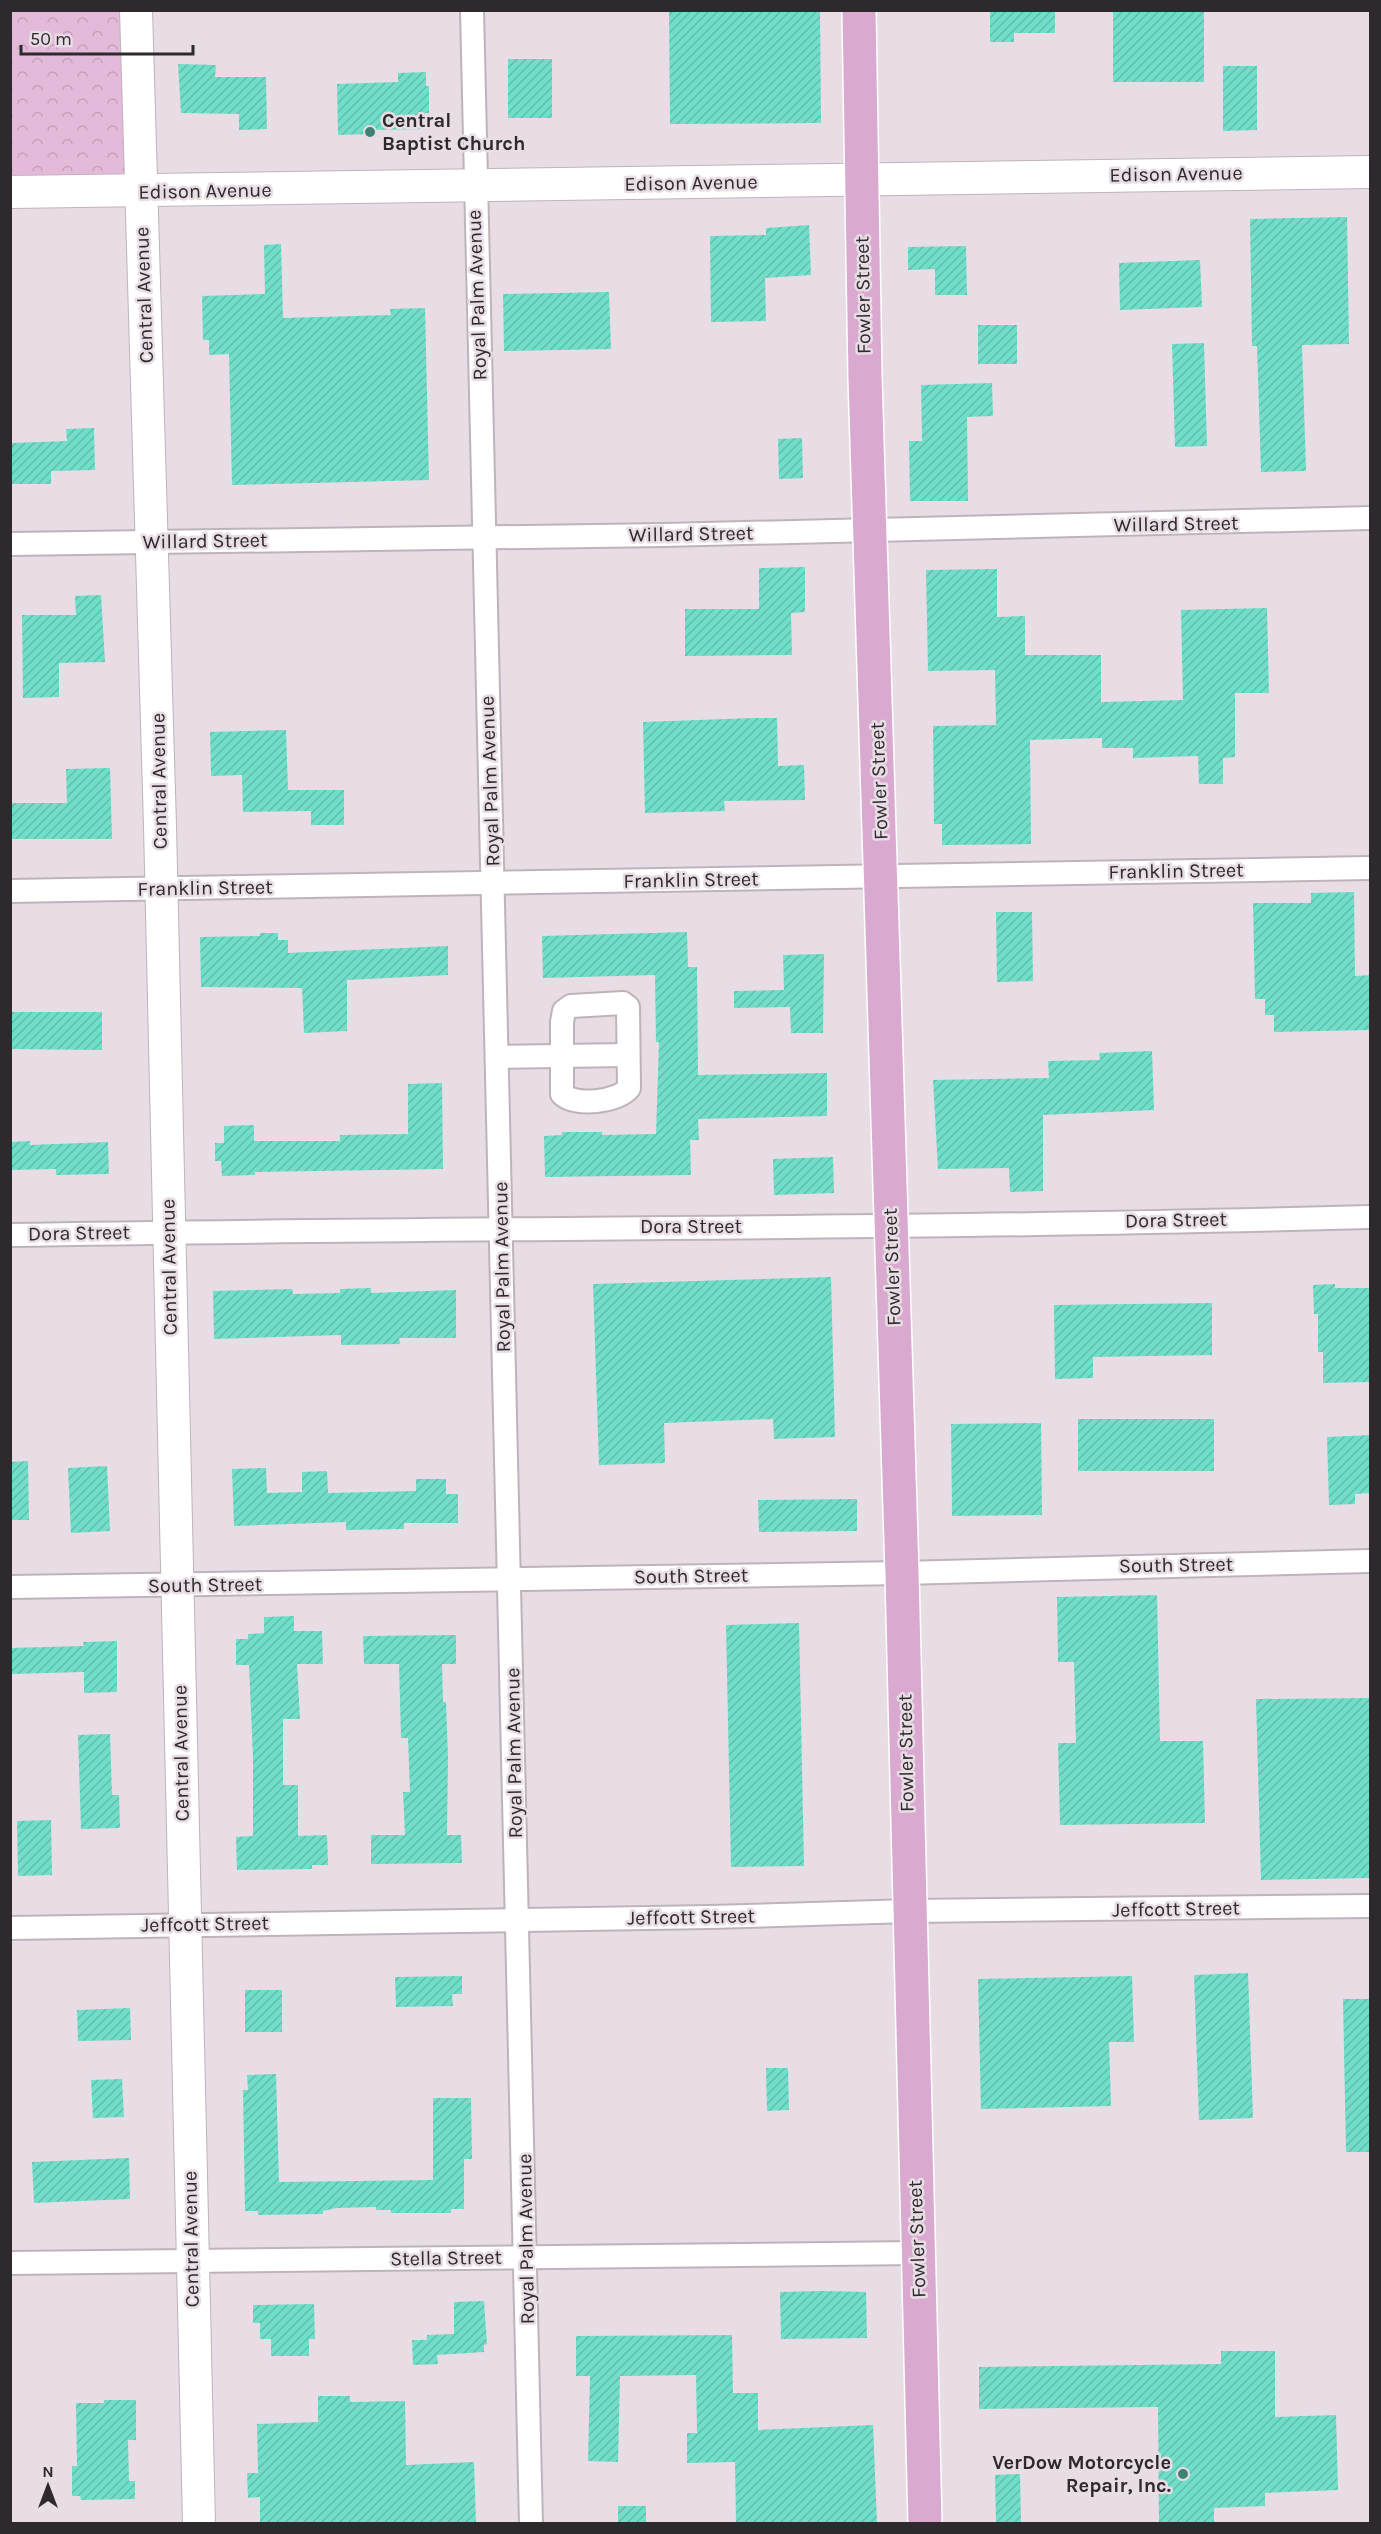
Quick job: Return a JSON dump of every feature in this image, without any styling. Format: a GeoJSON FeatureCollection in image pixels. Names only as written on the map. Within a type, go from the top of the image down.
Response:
{"type":"FeatureCollection","features":[{"type":"Feature","properties":{"kind":"main road","name":"Fowler Street"},"geometry":{"type":"LineString","coordinates":[[859,10],[860,178],[869,529],[882,876],[890,1228],[902,1573],[925,2523]]}},
{"type":"Feature","properties":{"kind":"street","name":"Central Avenue"},"geometry":{"type":"LineString","coordinates":[[136,10],[161,889],[199,2523]]}},
{"type":"Feature","properties":{"kind":"street","name":"Royal Palm Avenue"},"geometry":{"type":"LineString","coordinates":[[472,10],[474,186],[498,1057],[531,2523]]}},
{"type":"Feature","properties":{"kind":"street","name":"Edison Avenue"},"geometry":{"type":"LineString","coordinates":[[10,192],[141,192],[860,178],[1371,172]]}},
{"type":"Feature","properties":{"kind":"street","name":"Willard Street"},"geometry":{"type":"LineString","coordinates":[[10,544],[1077,527],[1371,518]]}},
{"type":"Feature","properties":{"kind":"street","name":"Franklin Street"},"geometry":{"type":"LineString","coordinates":[[10,891],[1371,868]]}},
{"type":"Feature","properties":{"kind":"street"},"geometry":{"type":"LineString","coordinates":[[623,1003],[628,1007],[628,1055],[628,1088],[624,1094],[615,1099],[574,1101],[562,1095],[564,1011],[571,1006],[623,1003]]}},
{"type":"Feature","properties":{"kind":"street"},"geometry":{"type":"LineString","coordinates":[[498,1057],[628,1055]]}},
{"type":"Feature","properties":{"kind":"street","name":"Dora Street"},"geometry":{"type":"LineString","coordinates":[[10,1234],[705,1226],[890,1228],[1371,1217]]}},
{"type":"Feature","properties":{"kind":"street","name":"South Street"},"geometry":{"type":"LineString","coordinates":[[10,1587],[902,1573],[1371,1561]]}},
{"type":"Feature","properties":{"kind":"street","name":"Jeffcott Street"},"geometry":{"type":"LineString","coordinates":[[10,1928],[518,1921],[910,1911],[1371,1906]]}},
{"type":"Feature","properties":{"kind":"street","name":"Stella Street"},"geometry":{"type":"LineString","coordinates":[[10,2263],[918,2253]]}},
{"type":"Feature","properties":{"kind":"green space"},"geometry":{"type":"Polygon","coordinates":[[[10,11],[130,11],[137,186],[11,188],[10,11]]]}},
{"type":"Feature","properties":{"kind":"building"},"geometry":{"type":"Polygon","coordinates":[[[820,10],[821,123],[670,124],[669,11],[820,10]]]}},
{"type":"Feature","properties":{"kind":"building"},"geometry":{"type":"Polygon","coordinates":[[[990,10],[1055,10],[1055,33],[1014,33],[1014,42],[990,42],[990,10]]]}},
{"type":"Feature","properties":{"kind":"building"},"geometry":{"type":"Polygon","coordinates":[[[1113,10],[1204,10],[1204,82],[1113,82],[1113,10]]]}},
{"type":"Feature","properties":{"kind":"building"},"geometry":{"type":"Polygon","coordinates":[[[508,59],[552,59],[552,118],[508,118],[508,59]]]}},
{"type":"Feature","properties":{"kind":"building"},"geometry":{"type":"Polygon","coordinates":[[[178,64],[216,65],[215,77],[266,77],[267,129],[239,130],[239,114],[181,113],[178,64]]]}},
{"type":"Feature","properties":{"kind":"building"},"geometry":{"type":"Polygon","coordinates":[[[1223,66],[1257,66],[1257,130],[1223,131],[1223,66]]]}},
{"type":"Feature","properties":{"kind":"building"},"geometry":{"type":"Polygon","coordinates":[[[426,72],[426,86],[429,86],[429,113],[425,113],[425,129],[371,130],[371,134],[338,135],[337,84],[398,82],[398,73],[426,72]]]}},
{"type":"Feature","properties":{"kind":"building"},"geometry":{"type":"Polygon","coordinates":[[[1347,217],[1349,344],[1302,345],[1306,471],[1261,472],[1257,346],[1252,346],[1250,219],[1347,217]]]}},
{"type":"Feature","properties":{"kind":"building"},"geometry":{"type":"Polygon","coordinates":[[[809,225],[811,275],[765,278],[766,321],[711,322],[710,236],[766,235],[766,228],[809,225]]]}},
{"type":"Feature","properties":{"kind":"building"},"geometry":{"type":"Polygon","coordinates":[[[281,244],[283,318],[391,315],[390,309],[425,308],[429,480],[232,485],[229,354],[209,355],[209,340],[203,340],[202,296],[265,294],[264,245],[281,244]]]}},
{"type":"Feature","properties":{"kind":"building"},"geometry":{"type":"Polygon","coordinates":[[[966,246],[967,295],[935,295],[935,269],[908,270],[908,247],[966,246]]]}},
{"type":"Feature","properties":{"kind":"building"},"geometry":{"type":"Polygon","coordinates":[[[1200,260],[1202,307],[1120,310],[1119,263],[1200,260]]]}},
{"type":"Feature","properties":{"kind":"building"},"geometry":{"type":"Polygon","coordinates":[[[609,292],[611,349],[504,351],[503,294],[609,292]]]}},
{"type":"Feature","properties":{"kind":"building"},"geometry":{"type":"Polygon","coordinates":[[[978,325],[1017,325],[1017,364],[978,364],[978,325]]]}},
{"type":"Feature","properties":{"kind":"building"},"geometry":{"type":"Polygon","coordinates":[[[1204,343],[1207,446],[1175,447],[1172,344],[1204,343]]]}},
{"type":"Feature","properties":{"kind":"building"},"geometry":{"type":"Polygon","coordinates":[[[992,383],[993,416],[967,417],[968,501],[910,501],[909,441],[922,441],[921,385],[992,383]]]}},
{"type":"Feature","properties":{"kind":"building"},"geometry":{"type":"Polygon","coordinates":[[[94,428],[95,470],[51,471],[51,484],[10,484],[12,443],[67,441],[66,429],[94,428]]]}},
{"type":"Feature","properties":{"kind":"building"},"geometry":{"type":"Polygon","coordinates":[[[802,438],[803,478],[779,479],[778,439],[802,438]]]}},
{"type":"Feature","properties":{"kind":"building"},"geometry":{"type":"Polygon","coordinates":[[[805,567],[805,612],[791,613],[792,655],[685,656],[685,609],[759,609],[759,568],[805,567]]]}},
{"type":"Feature","properties":{"kind":"building"},"geometry":{"type":"Polygon","coordinates":[[[997,569],[997,617],[1025,616],[1025,655],[1101,655],[1101,702],[1183,700],[1181,610],[1267,608],[1269,693],[1235,693],[1235,757],[1223,758],[1223,784],[1199,784],[1198,756],[1133,758],[1133,748],[1102,748],[1102,738],[1030,740],[1031,844],[942,845],[942,824],[934,824],[933,726],[996,725],[995,670],[928,671],[926,570],[997,569]]]}},
{"type":"Feature","properties":{"kind":"building"},"geometry":{"type":"Polygon","coordinates":[[[101,595],[105,662],[59,663],[59,697],[23,698],[22,615],[76,615],[75,596],[101,595]]]}},
{"type":"Feature","properties":{"kind":"building"},"geometry":{"type":"Polygon","coordinates":[[[777,718],[778,766],[804,765],[805,800],[724,801],[725,811],[645,813],[643,722],[777,718]]]}},
{"type":"Feature","properties":{"kind":"building"},"geometry":{"type":"Polygon","coordinates":[[[286,730],[288,790],[344,790],[344,825],[311,825],[311,811],[243,812],[242,775],[211,776],[210,732],[286,730]]]}},
{"type":"Feature","properties":{"kind":"building"},"geometry":{"type":"Polygon","coordinates":[[[110,768],[112,839],[10,839],[10,803],[67,803],[66,769],[110,768]]]}},
{"type":"Feature","properties":{"kind":"building"},"geometry":{"type":"Polygon","coordinates":[[[1354,892],[1355,976],[1371,975],[1371,1030],[1274,1032],[1274,1015],[1265,1015],[1265,999],[1255,999],[1253,903],[1311,903],[1311,893],[1354,892]]]}},
{"type":"Feature","properties":{"kind":"building"},"geometry":{"type":"Polygon","coordinates":[[[996,912],[1032,912],[1033,981],[997,982],[996,912]]]}},
{"type":"Feature","properties":{"kind":"building"},"geometry":{"type":"Polygon","coordinates":[[[687,932],[688,967],[697,967],[698,1075],[827,1073],[827,1116],[698,1119],[699,1140],[690,1140],[691,1175],[545,1177],[544,1136],[562,1135],[562,1132],[602,1132],[602,1135],[656,1134],[659,1042],[656,1042],[655,975],[543,978],[542,936],[687,932]]]}},
{"type":"Feature","properties":{"kind":"building"},"geometry":{"type":"Polygon","coordinates":[[[260,933],[278,933],[278,940],[288,940],[288,953],[448,946],[448,975],[347,980],[347,1031],[304,1033],[302,988],[201,987],[200,937],[260,936],[260,933]]]}},
{"type":"Feature","properties":{"kind":"building"},"geometry":{"type":"Polygon","coordinates":[[[824,954],[823,1033],[791,1033],[790,1007],[734,1008],[734,991],[784,990],[783,955],[824,954]]]}},
{"type":"Feature","properties":{"kind":"building"},"geometry":{"type":"Polygon","coordinates":[[[10,1012],[102,1012],[102,1050],[10,1049],[10,1012]]]}},
{"type":"Feature","properties":{"kind":"building"},"geometry":{"type":"Polygon","coordinates":[[[1152,1051],[1154,1110],[1043,1115],[1043,1191],[1010,1192],[1009,1168],[938,1169],[933,1080],[1049,1078],[1048,1061],[1100,1060],[1099,1053],[1152,1051]]]}},
{"type":"Feature","properties":{"kind":"building"},"geometry":{"type":"Polygon","coordinates":[[[442,1083],[443,1169],[255,1172],[255,1175],[222,1176],[221,1161],[215,1161],[215,1143],[224,1143],[224,1126],[254,1125],[254,1141],[340,1141],[340,1135],[408,1134],[408,1084],[442,1083]]]}},
{"type":"Feature","properties":{"kind":"building"},"geometry":{"type":"Polygon","coordinates":[[[30,1141],[30,1145],[108,1142],[109,1174],[56,1175],[56,1169],[10,1170],[10,1142],[30,1141]]]}},
{"type":"Feature","properties":{"kind":"building"},"geometry":{"type":"Polygon","coordinates":[[[833,1157],[834,1193],[774,1195],[773,1159],[833,1157]]]}},
{"type":"Feature","properties":{"kind":"building"},"geometry":{"type":"Polygon","coordinates":[[[831,1277],[835,1437],[774,1439],[773,1419],[664,1423],[665,1463],[599,1465],[593,1284],[831,1277]]]}},
{"type":"Feature","properties":{"kind":"building"},"geometry":{"type":"Polygon","coordinates":[[[1335,1284],[1335,1288],[1371,1288],[1371,1382],[1323,1383],[1323,1352],[1318,1352],[1318,1314],[1314,1314],[1313,1285],[1335,1284]]]}},
{"type":"Feature","properties":{"kind":"building"},"geometry":{"type":"Polygon","coordinates":[[[371,1288],[371,1293],[456,1290],[456,1338],[399,1338],[400,1344],[341,1345],[341,1335],[214,1339],[213,1291],[292,1289],[293,1294],[340,1293],[340,1289],[371,1288]]]}},
{"type":"Feature","properties":{"kind":"building"},"geometry":{"type":"Polygon","coordinates":[[[1212,1303],[1212,1355],[1093,1357],[1093,1378],[1055,1379],[1054,1305],[1212,1303]]]}},
{"type":"Feature","properties":{"kind":"building"},"geometry":{"type":"Polygon","coordinates":[[[1078,1419],[1214,1419],[1214,1471],[1078,1471],[1078,1419]]]}},
{"type":"Feature","properties":{"kind":"building"},"geometry":{"type":"Polygon","coordinates":[[[1041,1423],[1042,1515],[952,1516],[951,1424],[1041,1423]]]}},
{"type":"Feature","properties":{"kind":"building"},"geometry":{"type":"Polygon","coordinates":[[[1371,1435],[1371,1493],[1355,1494],[1355,1504],[1329,1505],[1327,1437],[1371,1435]]]}},
{"type":"Feature","properties":{"kind":"building"},"geometry":{"type":"Polygon","coordinates":[[[28,1461],[29,1520],[10,1520],[10,1462],[28,1461]]]}},
{"type":"Feature","properties":{"kind":"building"},"geometry":{"type":"Polygon","coordinates":[[[107,1466],[110,1531],[71,1533],[68,1468],[107,1466]]]}},
{"type":"Feature","properties":{"kind":"building"},"geometry":{"type":"Polygon","coordinates":[[[266,1468],[267,1493],[302,1492],[302,1472],[327,1471],[328,1493],[416,1491],[416,1479],[446,1479],[446,1494],[458,1494],[458,1523],[404,1523],[404,1529],[346,1530],[346,1522],[234,1526],[232,1469],[266,1468]]]}},
{"type":"Feature","properties":{"kind":"building"},"geometry":{"type":"Polygon","coordinates":[[[857,1499],[857,1531],[759,1532],[758,1500],[857,1499]]]}},
{"type":"Feature","properties":{"kind":"building"},"geometry":{"type":"Polygon","coordinates":[[[1157,1595],[1160,1741],[1203,1741],[1205,1823],[1060,1825],[1058,1743],[1076,1743],[1074,1662],[1058,1662],[1057,1597],[1157,1595]]]}},
{"type":"Feature","properties":{"kind":"building"},"geometry":{"type":"Polygon","coordinates":[[[294,1616],[294,1631],[322,1631],[323,1664],[297,1664],[300,1719],[283,1719],[283,1785],[298,1785],[298,1836],[327,1835],[328,1865],[312,1865],[312,1869],[237,1870],[236,1837],[253,1836],[253,1758],[249,1665],[236,1665],[236,1639],[248,1639],[248,1634],[264,1633],[264,1617],[294,1616]]]}},
{"type":"Feature","properties":{"kind":"building"},"geometry":{"type":"Polygon","coordinates":[[[799,1623],[804,1866],[731,1867],[726,1625],[799,1623]]]}},
{"type":"Feature","properties":{"kind":"building"},"geometry":{"type":"Polygon","coordinates":[[[456,1635],[456,1664],[442,1664],[443,1702],[446,1702],[448,1757],[447,1835],[461,1835],[462,1863],[371,1864],[371,1835],[405,1835],[403,1792],[410,1792],[408,1738],[401,1738],[399,1664],[364,1664],[363,1636],[456,1635]]]}},
{"type":"Feature","properties":{"kind":"building"},"geometry":{"type":"Polygon","coordinates":[[[117,1641],[117,1692],[84,1693],[84,1672],[10,1674],[10,1648],[84,1646],[83,1642],[117,1641]]]}},
{"type":"Feature","properties":{"kind":"building"},"geometry":{"type":"Polygon","coordinates":[[[1371,1698],[1371,1878],[1261,1880],[1256,1699],[1371,1698]]]}},
{"type":"Feature","properties":{"kind":"building"},"geometry":{"type":"Polygon","coordinates":[[[110,1734],[112,1795],[119,1795],[120,1828],[81,1829],[78,1735],[110,1734]]]}},
{"type":"Feature","properties":{"kind":"building"},"geometry":{"type":"Polygon","coordinates":[[[51,1820],[52,1875],[18,1876],[17,1821],[51,1820]]]}},
{"type":"Feature","properties":{"kind":"building"},"geometry":{"type":"Polygon","coordinates":[[[1248,1973],[1253,2118],[1199,2120],[1194,1975],[1248,1973]]]}},
{"type":"Feature","properties":{"kind":"building"},"geometry":{"type":"Polygon","coordinates":[[[462,1976],[462,1994],[452,1994],[453,2006],[396,2007],[395,1977],[462,1976]]]}},
{"type":"Feature","properties":{"kind":"building"},"geometry":{"type":"Polygon","coordinates":[[[1132,1976],[1134,2042],[1109,2042],[1111,2106],[981,2109],[978,1979],[1132,1976]]]}},
{"type":"Feature","properties":{"kind":"building"},"geometry":{"type":"Polygon","coordinates":[[[245,1990],[282,1990],[282,2032],[245,2032],[245,1990]]]}},
{"type":"Feature","properties":{"kind":"building"},"geometry":{"type":"Polygon","coordinates":[[[1343,1999],[1371,1999],[1371,2152],[1346,2152],[1343,1999]]]}},
{"type":"Feature","properties":{"kind":"building"},"geometry":{"type":"Polygon","coordinates":[[[130,2008],[131,2040],[78,2041],[77,2010],[130,2008]]]}},
{"type":"Feature","properties":{"kind":"building"},"geometry":{"type":"Polygon","coordinates":[[[766,2068],[788,2068],[789,2110],[767,2111],[766,2068]]]}},
{"type":"Feature","properties":{"kind":"building"},"geometry":{"type":"Polygon","coordinates":[[[276,2074],[279,2182],[433,2180],[433,2098],[471,2098],[472,2159],[464,2159],[464,2209],[451,2209],[451,2213],[391,2213],[391,2210],[376,2210],[376,2207],[336,2208],[323,2211],[323,2214],[258,2215],[258,2211],[245,2211],[243,2090],[248,2090],[247,2075],[276,2074]]]}},
{"type":"Feature","properties":{"kind":"building"},"geometry":{"type":"Polygon","coordinates":[[[122,2079],[124,2117],[93,2118],[91,2080],[122,2079]]]}},
{"type":"Feature","properties":{"kind":"building"},"geometry":{"type":"Polygon","coordinates":[[[129,2158],[130,2199],[34,2203],[32,2162],[129,2158]]]}},
{"type":"Feature","properties":{"kind":"building"},"geometry":{"type":"Polygon","coordinates":[[[780,2292],[866,2292],[867,2338],[781,2339],[780,2292]]]}},
{"type":"Feature","properties":{"kind":"building"},"geometry":{"type":"Polygon","coordinates":[[[484,2301],[487,2344],[484,2345],[484,2352],[437,2355],[438,2364],[413,2365],[412,2340],[427,2340],[427,2335],[454,2334],[454,2302],[484,2301]]]}},
{"type":"Feature","properties":{"kind":"building"},"geometry":{"type":"Polygon","coordinates":[[[314,2304],[315,2339],[309,2339],[309,2356],[271,2356],[271,2339],[260,2339],[260,2323],[253,2323],[253,2305],[314,2304]]]}},
{"type":"Feature","properties":{"kind":"building"},"geometry":{"type":"Polygon","coordinates":[[[732,2335],[733,2393],[758,2393],[758,2430],[873,2425],[877,2523],[736,2523],[735,2462],[687,2463],[687,2433],[697,2433],[696,2375],[620,2376],[618,2462],[588,2461],[590,2376],[576,2376],[576,2336],[732,2335]]]}},
{"type":"Feature","properties":{"kind":"building"},"geometry":{"type":"Polygon","coordinates":[[[1221,2351],[1275,2351],[1275,2417],[1336,2415],[1338,2490],[1265,2493],[1265,2506],[1214,2508],[1214,2523],[1159,2523],[1158,2407],[979,2409],[979,2367],[1221,2364],[1221,2351]]]}},
{"type":"Feature","properties":{"kind":"building"},"geometry":{"type":"Polygon","coordinates":[[[318,2396],[350,2396],[350,2402],[405,2401],[406,2465],[474,2462],[476,2523],[260,2523],[260,2497],[248,2498],[247,2473],[258,2473],[257,2424],[318,2422],[318,2396]]]}},
{"type":"Feature","properties":{"kind":"building"},"geometry":{"type":"Polygon","coordinates":[[[104,2400],[136,2400],[136,2440],[128,2440],[129,2481],[135,2481],[135,2499],[81,2500],[80,2496],[72,2496],[72,2466],[77,2466],[76,2403],[104,2403],[104,2400]]]}},
{"type":"Feature","properties":{"kind":"building"},"geometry":{"type":"Polygon","coordinates":[[[1020,2474],[1021,2523],[996,2523],[995,2475],[1020,2474]]]}},
{"type":"Feature","properties":{"kind":"building"},"geometry":{"type":"Polygon","coordinates":[[[618,2506],[646,2506],[646,2523],[618,2523],[618,2506]]]}},
{"type":"Feature","properties":{"kind":"place","name":"Central Baptist Church"},"geometry":{"type":"Point","coordinates":[370,132]}},
{"type":"Feature","properties":{"kind":"place","name":"VerDow Motorcycle Repair, Inc."},"geometry":{"type":"Point","coordinates":[1183,2474]}}]}
